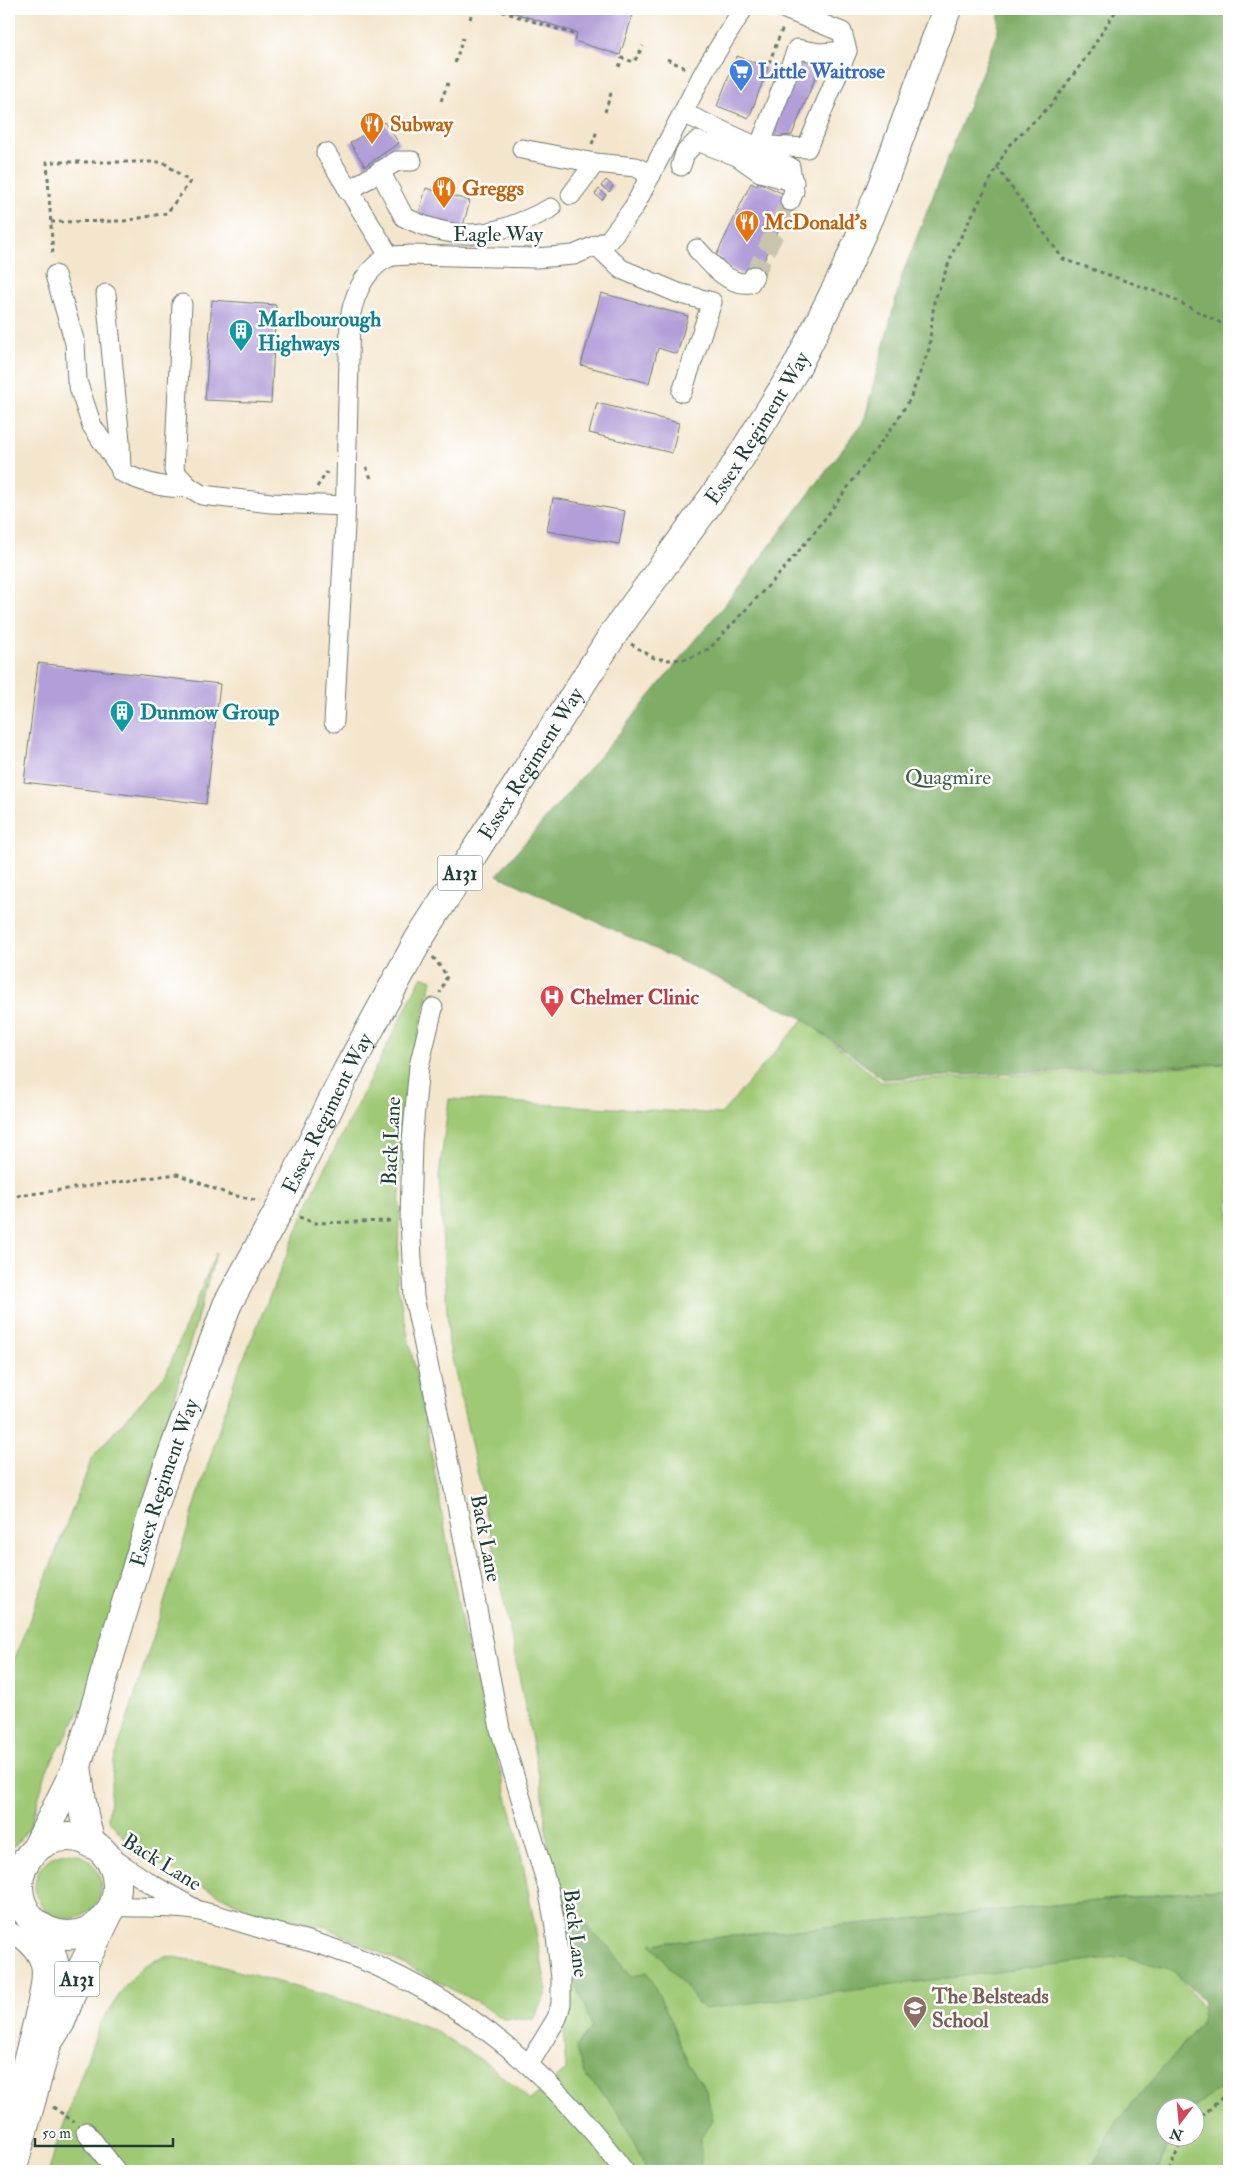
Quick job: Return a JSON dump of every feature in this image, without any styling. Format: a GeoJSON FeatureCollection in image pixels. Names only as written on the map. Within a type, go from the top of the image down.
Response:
{"type":"FeatureCollection","features":[{"type":"Feature","properties":{"kind":"highway","name":"Essex Regiment Way"},"geometry":{"type":"LineString","coordinates":[[36,1849],[77,1766],[163,1479],[227,1305],[280,1210],[347,1071],[419,939],[614,633],[730,474],[796,368],[844,273],[878,196],[947,9]]}},
{"type":"Feature","properties":{"kind":"highway","name":"Essex Regiment Way"},"geometry":{"type":"LineString","coordinates":[[77,1766],[84,1815],[97,1848]]}},
{"type":"Feature","properties":{"kind":"highway"},"geometry":{"type":"LineString","coordinates":[[68,1837],[97,1848],[111,1862],[117,1885],[110,1910],[96,1926],[78,1934],[57,1934],[20,1919],[23,1907],[15,1874],[36,1849],[52,1840],[68,1837]]}},
{"type":"Feature","properties":{"kind":"highway","name":"A131"},"geometry":{"type":"LineString","coordinates":[[12,2171],[48,2044],[61,2022],[78,1976],[110,1910]]}},
{"type":"Feature","properties":{"kind":"highway","name":"A131"},"geometry":{"type":"LineString","coordinates":[[20,1919],[47,1944],[57,1973],[56,1987],[47,2018],[48,2044]]}},
{"type":"Feature","properties":{"kind":"street","name":"Eagle Way"},"geometry":{"type":"LineString","coordinates":[[390,257],[409,255],[536,258],[574,254],[609,240],[634,207],[705,70],[743,9]]}},
{"type":"Feature","properties":{"kind":"street"},"geometry":{"type":"LineString","coordinates":[[683,113],[753,145],[807,148],[847,51],[842,32],[782,15]]}},
{"type":"Feature","properties":{"kind":"street"},"geometry":{"type":"LineString","coordinates":[[760,145],[797,49],[820,53],[847,51]]}},
{"type":"Feature","properties":{"kind":"street"},"geometry":{"type":"LineString","coordinates":[[681,166],[685,153],[697,141],[737,156],[756,155],[790,167],[794,182],[794,191],[790,201]]}},
{"type":"Feature","properties":{"kind":"street"},"geometry":{"type":"LineString","coordinates":[[522,149],[595,163],[636,167],[651,175]]}},
{"type":"Feature","properties":{"kind":"street"},"geometry":{"type":"LineString","coordinates":[[326,153],[390,257],[368,273],[355,294],[350,317],[345,511],[334,722]]}},
{"type":"Feature","properties":{"kind":"street"},"geometry":{"type":"LineString","coordinates":[[348,191],[397,161],[412,161]]}},
{"type":"Feature","properties":{"kind":"street"},"geometry":{"type":"LineString","coordinates":[[571,195],[595,163]]}},
{"type":"Feature","properties":{"kind":"street"},"geometry":{"type":"LineString","coordinates":[[380,171],[404,217],[460,236],[508,229],[551,208]]}},
{"type":"Feature","properties":{"kind":"street"},"geometry":{"type":"LineString","coordinates":[[596,245],[620,269],[678,293],[712,302],[682,392]]}},
{"type":"Feature","properties":{"kind":"street"},"geometry":{"type":"LineString","coordinates":[[697,249],[717,271],[744,284],[750,283],[754,276]]}},
{"type":"Feature","properties":{"kind":"street"},"geometry":{"type":"LineString","coordinates":[[55,275],[75,343],[77,381],[92,426],[121,469],[121,472],[143,482],[178,488],[188,487]]}},
{"type":"Feature","properties":{"kind":"street"},"geometry":{"type":"LineString","coordinates":[[106,294],[121,469]]}},
{"type":"Feature","properties":{"kind":"street"},"geometry":{"type":"LineString","coordinates":[[182,304],[174,471],[188,487],[202,495],[230,500],[345,511]]}},
{"type":"Feature","properties":{"kind":"street","name":"Back Lane"},"geometry":{"type":"LineString","coordinates":[[434,1008],[418,1066],[412,1141],[410,1221],[414,1297],[454,1489],[500,1729],[548,1888],[554,1920],[561,1978],[561,2004],[557,2018],[529,2064]]}},
{"type":"Feature","properties":{"kind":"street","name":"Back Lane"},"geometry":{"type":"LineString","coordinates":[[97,1848],[151,1884],[198,1911],[331,1948],[380,1968],[415,1986],[465,2016],[510,2046],[529,2064],[596,2134],[624,2171]]}},
{"type":"Feature","properties":{"kind":"street","name":"Back Lane"},"geometry":{"type":"LineString","coordinates":[[110,1910],[198,1911]]}},
{"type":"Feature","properties":{"kind":"street"},"geometry":{"type":"LineString","coordinates":[[9,2108],[37,2005],[41,1978],[41,1964],[32,1948],[18,1936],[20,1919]]}},
{"type":"Feature","properties":{"kind":"street"},"geometry":{"type":"LineString","coordinates":[[86,2132],[116,2171]]}},
{"type":"Feature","properties":{"kind":"path"},"geometry":{"type":"LineString","coordinates":[[470,19],[473,9]]}},
{"type":"Feature","properties":{"kind":"path"},"geometry":{"type":"LineString","coordinates":[[494,9],[573,34]]}},
{"type":"Feature","properties":{"kind":"path"},"geometry":{"type":"LineString","coordinates":[[614,633],[654,658],[668,660],[688,659],[710,648],[783,570],[831,510],[910,400],[930,349],[934,302],[953,252],[1008,146],[1056,98],[1087,56],[1117,9]]}},
{"type":"Feature","properties":{"kind":"path"},"geometry":{"type":"LineString","coordinates":[[769,63],[784,24],[782,15]]}},
{"type":"Feature","properties":{"kind":"path"},"geometry":{"type":"LineString","coordinates":[[455,64],[463,38]]}},
{"type":"Feature","properties":{"kind":"path"},"geometry":{"type":"LineString","coordinates":[[619,67],[622,58],[634,62],[643,46]]}},
{"type":"Feature","properties":{"kind":"path"},"geometry":{"type":"LineString","coordinates":[[668,59],[692,72]]}},
{"type":"Feature","properties":{"kind":"path"},"geometry":{"type":"LineString","coordinates":[[441,101],[448,83]]}},
{"type":"Feature","properties":{"kind":"path"},"geometry":{"type":"LineString","coordinates":[[604,112],[612,90]]}},
{"type":"Feature","properties":{"kind":"path"},"geometry":{"type":"LineString","coordinates":[[51,222],[124,221],[167,213],[190,182],[164,162],[47,162],[51,222],[55,275]]}},
{"type":"Feature","properties":{"kind":"path"},"geometry":{"type":"LineString","coordinates":[[996,167],[1063,259],[1163,294],[1229,328]]}},
{"type":"Feature","properties":{"kind":"path"},"geometry":{"type":"LineString","coordinates":[[364,465],[371,478]]}},
{"type":"Feature","properties":{"kind":"path"},"geometry":{"type":"LineString","coordinates":[[419,939],[446,976],[434,1008]]}},
{"type":"Feature","properties":{"kind":"path"},"geometry":{"type":"LineString","coordinates":[[9,1197],[177,1174],[228,1194],[258,1201],[314,1223],[410,1221]]}},
{"type":"Feature","properties":{"kind":"path"},"geometry":{"type":"LineString","coordinates":[[1206,2113],[1229,2091]]}},
{"type":"Feature","properties":{"kind":"path"},"geometry":{"type":"LineString","coordinates":[[34,2093],[86,2132]]}},
{"type":"Feature","properties":{"kind":"path"},"geometry":{"type":"LineString","coordinates":[[1169,2171],[1179,2148]]}},
{"type":"Feature","properties":{"kind":"green space","name":"Quagmire"},"geometry":{"type":"Polygon","coordinates":[[[999,9],[1229,9],[1229,1063],[883,1079],[804,1019],[497,875],[617,736],[735,592],[864,421],[902,275],[998,31],[999,9]]]}},
{"type":"Feature","properties":{"kind":"green space"},"geometry":{"type":"Polygon","coordinates":[[[422,976],[432,980],[413,1057],[401,1162],[397,1283],[423,1408],[464,1636],[518,1837],[547,1991],[534,2019],[503,2019],[476,2002],[412,1968],[326,1927],[251,1911],[137,1853],[108,1819],[114,1761],[235,1379],[313,1192],[422,976]]]}},
{"type":"Feature","properties":{"kind":"green space"},"geometry":{"type":"Polygon","coordinates":[[[804,1019],[881,1082],[1229,1064],[1229,1888],[652,1944],[1123,1952],[1175,1971],[1207,2013],[1091,2171],[49,2171],[99,2026],[123,1989],[143,1966],[166,1956],[213,1964],[389,2013],[432,2029],[491,2066],[530,2100],[566,2070],[561,2004],[569,1964],[554,1897],[541,1785],[483,1498],[449,1345],[439,1176],[449,1099],[721,1114],[804,1019]]]}},
{"type":"Feature","properties":{"kind":"green space"},"geometry":{"type":"Polygon","coordinates":[[[216,1253],[88,1697],[47,1770],[30,1827],[14,1846],[9,1847],[9,1673],[93,1456],[166,1374],[216,1253]]]}},
{"type":"Feature","properties":{"kind":"green space"},"geometry":{"type":"Polygon","coordinates":[[[68,1853],[81,1856],[91,1863],[98,1873],[101,1886],[98,1899],[91,1909],[81,1916],[68,1919],[55,1916],[45,1909],[38,1899],[35,1886],[38,1873],[45,1863],[55,1856],[68,1853]]]}},
{"type":"Feature","properties":{"kind":"green space"},"geometry":{"type":"Polygon","coordinates":[[[560,1881],[590,1931],[608,1946],[631,1977],[647,1972],[670,2018],[688,2064],[706,2090],[713,2120],[701,2137],[701,2171],[647,2171],[627,2127],[607,2097],[584,2075],[576,2047],[592,2027],[569,1964],[554,1897],[560,1881]]]}},
{"type":"Feature","properties":{"kind":"green space"},"geometry":{"type":"Polygon","coordinates":[[[1229,1888],[1229,2082],[1206,2099],[1156,2098],[1156,2148],[1166,2148],[1158,2171],[1090,2171],[1117,2121],[1200,2025],[1204,2002],[1175,1971],[1124,1956],[703,2009],[651,1944],[1229,1888]]]}},
{"type":"Feature","properties":{"kind":"green space"},"geometry":{"type":"Polygon","coordinates":[[[1229,2082],[1229,2171],[1158,2171],[1166,2148],[1206,2148],[1206,2099],[1229,2082]]]}},
{"type":"Feature","properties":{"kind":"building"},"geometry":{"type":"Polygon","coordinates":[[[503,9],[629,9],[627,12],[633,14],[620,55],[574,41],[577,33],[503,9]]]}},
{"type":"Feature","properties":{"kind":"building"},"geometry":{"type":"Polygon","coordinates":[[[796,55],[824,56],[792,135],[765,138],[796,55]]]}},
{"type":"Feature","properties":{"kind":"building","name":"Little Waitrose"},"geometry":{"type":"Polygon","coordinates":[[[737,56],[768,68],[749,118],[717,106],[737,56]]]}},
{"type":"Feature","properties":{"kind":"building","name":"Subway"},"geometry":{"type":"Polygon","coordinates":[[[384,122],[399,143],[365,166],[350,143],[384,122]]]}},
{"type":"Feature","properties":{"kind":"building"},"geometry":{"type":"Polygon","coordinates":[[[606,180],[613,186],[609,192],[601,186],[606,180]]]}},
{"type":"Feature","properties":{"kind":"building","name":"McDonald's"},"geometry":{"type":"Polygon","coordinates":[[[758,182],[788,196],[792,202],[756,277],[749,277],[719,263],[721,259],[716,256],[751,183],[757,186],[758,182]]]}},
{"type":"Feature","properties":{"kind":"building","name":"Greggs"},"geometry":{"type":"Polygon","coordinates":[[[426,188],[470,201],[462,229],[418,216],[426,188]]]}},
{"type":"Feature","properties":{"kind":"building"},"geometry":{"type":"Polygon","coordinates":[[[599,189],[606,195],[602,200],[595,194],[599,189]]]}},
{"type":"Feature","properties":{"kind":"building"},"geometry":{"type":"Polygon","coordinates":[[[601,293],[688,316],[677,354],[658,348],[649,383],[581,365],[601,293]]]}},
{"type":"Feature","properties":{"kind":"building","name":"Marlbourough Highways"},"geometry":{"type":"Polygon","coordinates":[[[212,300],[276,305],[271,403],[205,400],[212,300]]]}},
{"type":"Feature","properties":{"kind":"building"},"geometry":{"type":"Polygon","coordinates":[[[597,403],[679,423],[672,453],[589,433],[597,403]]]}},
{"type":"Feature","properties":{"kind":"building"},"geometry":{"type":"Polygon","coordinates":[[[553,498],[625,511],[619,544],[547,531],[553,498]]]}},
{"type":"Feature","properties":{"kind":"building","name":"Dunmow Group"},"geometry":{"type":"Polygon","coordinates":[[[38,663],[220,684],[206,804],[24,782],[38,663]]]}},
{"type":"Feature","properties":{"kind":"tunnel"},"geometry":{"type":"LineString","coordinates":[[754,276],[790,201]]}},
{"type":"Feature","properties":{"kind":"place","name":"Little Waitrose"},"geometry":{"type":"Point","coordinates":[741,92]}},
{"type":"Feature","properties":{"kind":"place","name":"Subway"},"geometry":{"type":"Point","coordinates":[372,145]}},
{"type":"Feature","properties":{"kind":"place","name":"Greggs"},"geometry":{"type":"Point","coordinates":[444,209]}},
{"type":"Feature","properties":{"kind":"place","name":"McDonald's"},"geometry":{"type":"Point","coordinates":[747,243]}},
{"type":"Feature","properties":{"kind":"place","name":"Marlbourough Highways"},"geometry":{"type":"Point","coordinates":[241,352]}},
{"type":"Feature","properties":{"kind":"place","name":"Dunmow Group"},"geometry":{"type":"Point","coordinates":[122,733]}},
{"type":"Feature","properties":{"kind":"place","name":"Chelmer Clinic"},"geometry":{"type":"Point","coordinates":[552,1018]}},
{"type":"Feature","properties":{"kind":"place","name":"The Belsteads School"},"geometry":{"type":"Point","coordinates":[915,2029]}}]}
